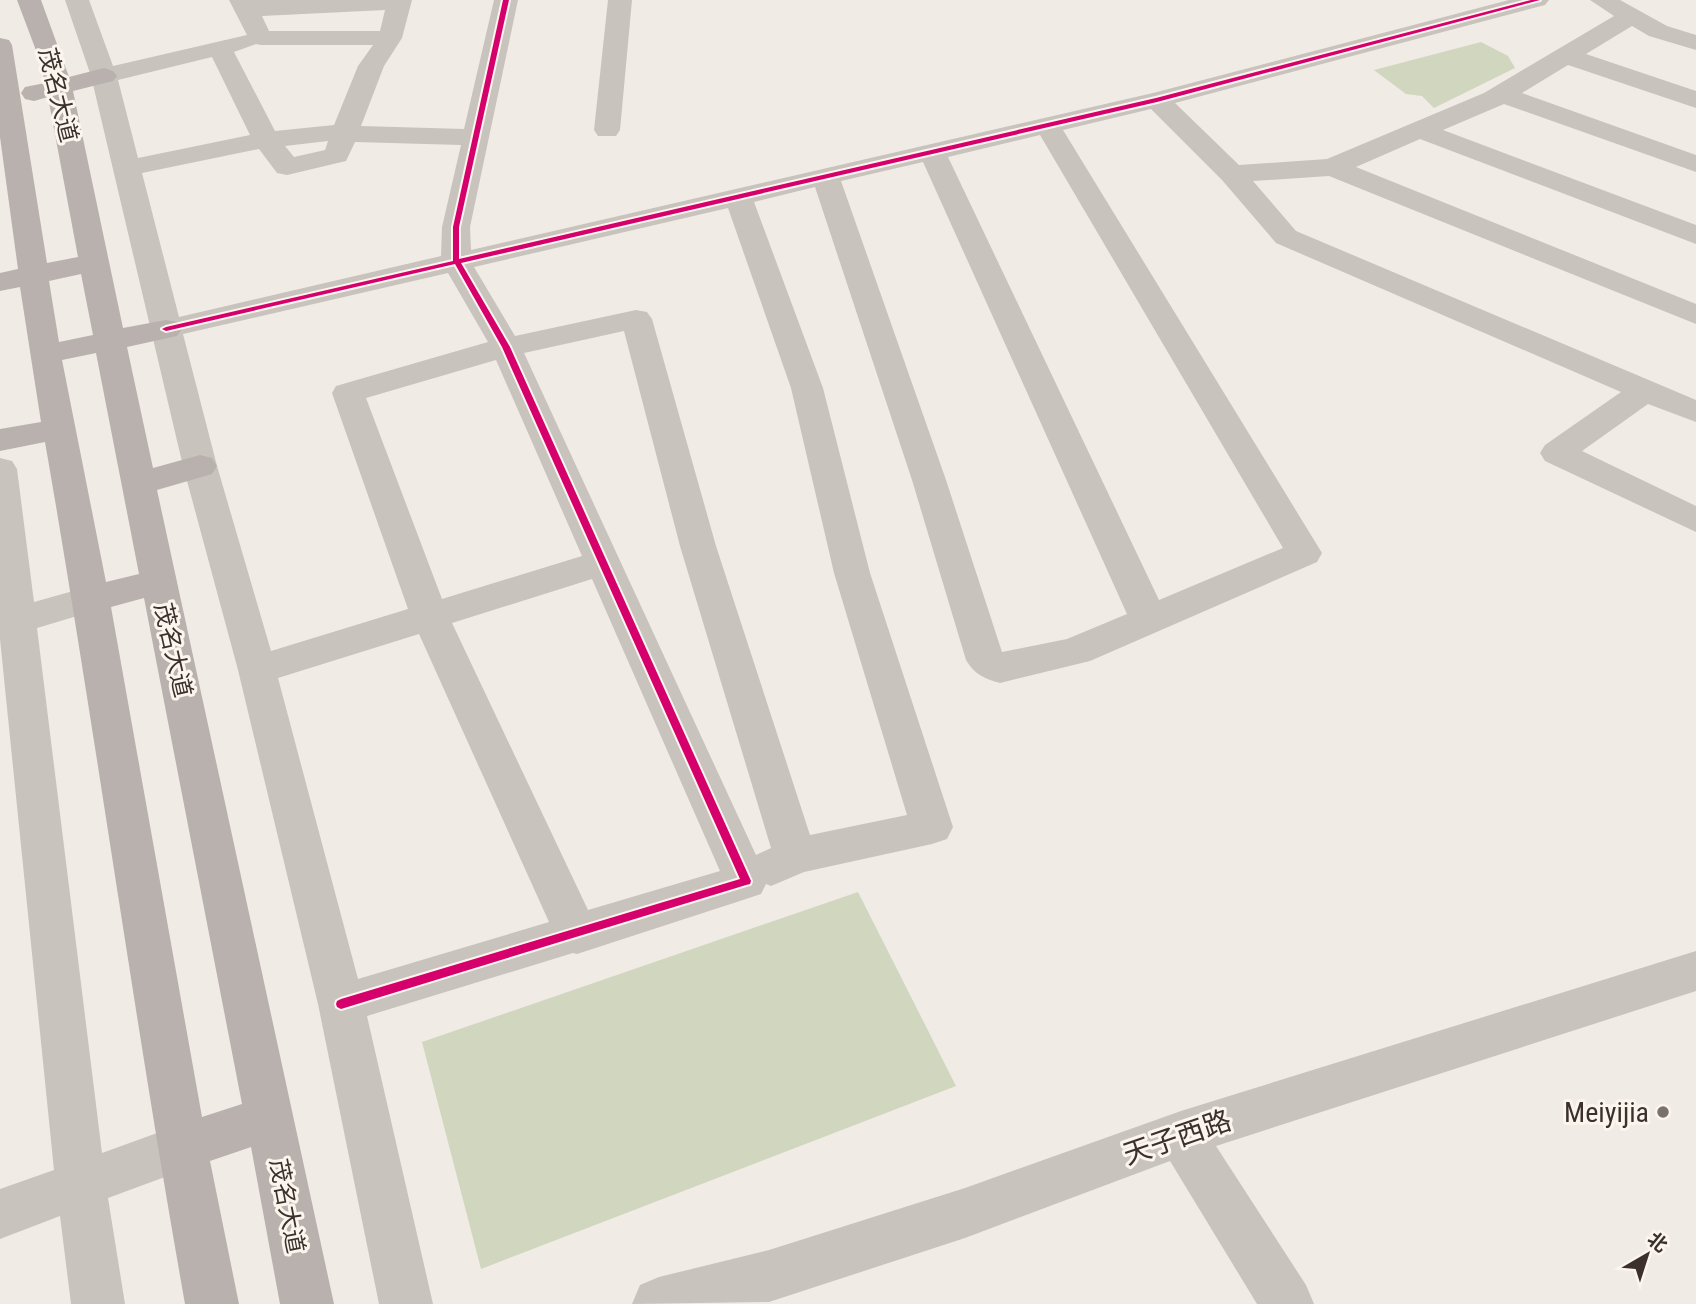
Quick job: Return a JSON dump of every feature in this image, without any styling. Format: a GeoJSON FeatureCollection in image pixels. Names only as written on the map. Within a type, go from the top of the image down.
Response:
{"type":"FeatureCollection","features":[{"type":"Feature","properties":{"kind":"main road","name":"茂名大道"},"geometry":{"type":"LineString","coordinates":[[29,0],[53,61],[59,87],[157,582],[183,691],[307,1304]]}},
{"type":"Feature","properties":{"kind":"main road","name":"茂名大道"},"geometry":{"type":"LineString","coordinates":[[4,69],[17,278],[45,354],[60,429],[182,1147],[212,1304]]}},
{"type":"Feature","properties":{"kind":"main road"},"geometry":{"type":"LineString","coordinates":[[4,69],[59,87],[104,76]]}},
{"type":"Feature","properties":{"kind":"main road"},"geometry":{"type":"LineString","coordinates":[[17,278],[93,263]]}},
{"type":"Feature","properties":{"kind":"main road"},"geometry":{"type":"LineString","coordinates":[[45,354],[166,329]]}},
{"type":"Feature","properties":{"kind":"main road"},"geometry":{"type":"LineString","coordinates":[[0,440],[60,429]]}},
{"type":"Feature","properties":{"kind":"main road"},"geometry":{"type":"LineString","coordinates":[[138,484],[200,466]]}},
{"type":"Feature","properties":{"kind":"main road"},"geometry":{"type":"LineString","coordinates":[[91,599],[157,582]]}},
{"type":"Feature","properties":{"kind":"main road"},"geometry":{"type":"LineString","coordinates":[[182,1147],[270,1118]]}},
{"type":"Feature","properties":{"kind":"street"},"geometry":{"type":"LineString","coordinates":[[77,0],[104,76],[200,466],[257,670],[341,1004],[406,1304]]}},
{"type":"Feature","properties":{"kind":"street"},"geometry":{"type":"LineString","coordinates":[[506,0],[456,227],[456,261],[506,347],[605,562],[746,881]]}},
{"type":"Feature","properties":{"kind":"street"},"geometry":{"type":"LineString","coordinates":[[607,130],[620,0]]}},
{"type":"Feature","properties":{"kind":"street"},"geometry":{"type":"LineString","coordinates":[[166,329],[456,261],[739,199],[1157,100],[1537,0]]}},
{"type":"Feature","properties":{"kind":"street"},"geometry":{"type":"LineString","coordinates":[[1602,0],[1658,31],[1696,43]]}},
{"type":"Feature","properties":{"kind":"street"},"geometry":{"type":"LineString","coordinates":[[261,38],[244,5],[400,1],[390,37],[371,66],[346,133]]}},
{"type":"Feature","properties":{"kind":"street"},"geometry":{"type":"LineString","coordinates":[[1232,174],[1332,167],[1501,94],[1632,16]]}},
{"type":"Feature","properties":{"kind":"street"},"geometry":{"type":"LineString","coordinates":[[104,76],[261,38],[390,37]]}},
{"type":"Feature","properties":{"kind":"street"},"geometry":{"type":"LineString","coordinates":[[220,48],[266,139]]}},
{"type":"Feature","properties":{"kind":"street"},"geometry":{"type":"LineString","coordinates":[[1567,56],[1696,100]]}},
{"type":"Feature","properties":{"kind":"street"},"geometry":{"type":"LineString","coordinates":[[1501,94],[1696,164]]}},
{"type":"Feature","properties":{"kind":"street"},"geometry":{"type":"LineString","coordinates":[[1157,100],[1232,174],[1286,237],[1696,412]]}},
{"type":"Feature","properties":{"kind":"street"},"geometry":{"type":"LineString","coordinates":[[826,178],[929,480],[985,660],[1000,669],[1031,664],[1076,651],[1304,553],[1047,125]]}},
{"type":"Feature","properties":{"kind":"street"},"geometry":{"type":"LineString","coordinates":[[1420,131],[1696,235]]}},
{"type":"Feature","properties":{"kind":"street"},"geometry":{"type":"LineString","coordinates":[[127,167],[266,139],[346,133],[476,137]]}},
{"type":"Feature","properties":{"kind":"street"},"geometry":{"type":"LineString","coordinates":[[932,152],[1149,620]]}},
{"type":"Feature","properties":{"kind":"street"},"geometry":{"type":"LineString","coordinates":[[1332,167],[1696,314]]}},
{"type":"Feature","properties":{"kind":"street"},"geometry":{"type":"LineString","coordinates":[[341,1004],[577,935],[746,881],[795,856],[932,827],[852,573],[807,388],[739,199]]}},
{"type":"Feature","properties":{"kind":"street"},"geometry":{"type":"LineString","coordinates":[[577,935],[430,617],[348,393],[506,347],[636,319],[698,546],[795,856]]}},
{"type":"Feature","properties":{"kind":"street"},"geometry":{"type":"LineString","coordinates":[[1645,390],[1556,453],[1696,520]]}},
{"type":"Feature","properties":{"kind":"street"},"geometry":{"type":"LineString","coordinates":[[0,469],[10,622],[79,1185],[98,1304]]}},
{"type":"Feature","properties":{"kind":"street"},"geometry":{"type":"LineString","coordinates":[[257,670],[605,562]]}},
{"type":"Feature","properties":{"kind":"street"},"geometry":{"type":"LineString","coordinates":[[10,622],[91,599]]}},
{"type":"Feature","properties":{"kind":"street","name":"天子西路"},"geometry":{"type":"LineString","coordinates":[[659,1304],[775,1290],[965,1213],[1181,1134],[1696,971]]}},
{"type":"Feature","properties":{"kind":"street"},"geometry":{"type":"LineString","coordinates":[[1181,1134],[1287,1304]]}},
{"type":"Feature","properties":{"kind":"street"},"geometry":{"type":"LineString","coordinates":[[0,1214],[182,1147]]}},
{"type":"Feature","properties":{"kind":"green space"},"geometry":{"type":"Polygon","coordinates":[[[1481,42],[1508,56],[1515,68],[1434,108],[1422,96],[1406,94],[1374,70],[1481,42]]]}},
{"type":"Feature","properties":{"kind":"green space"},"geometry":{"type":"Polygon","coordinates":[[[858,892],[956,1086],[481,1269],[422,1042],[858,892]]]}},
{"type":"Feature","properties":{"kind":"cycle path"},"geometry":{"type":"LineString","coordinates":[[341,1004],[746,881],[506,347],[456,261],[456,227],[506,0]]}},
{"type":"Feature","properties":{"kind":"cycle path"},"geometry":{"type":"LineString","coordinates":[[166,329],[1157,100],[1537,0]]}},
{"type":"Feature","properties":{"kind":"place","name":"Meiyijia"},"geometry":{"type":"Point","coordinates":[1663,1112]}}]}
